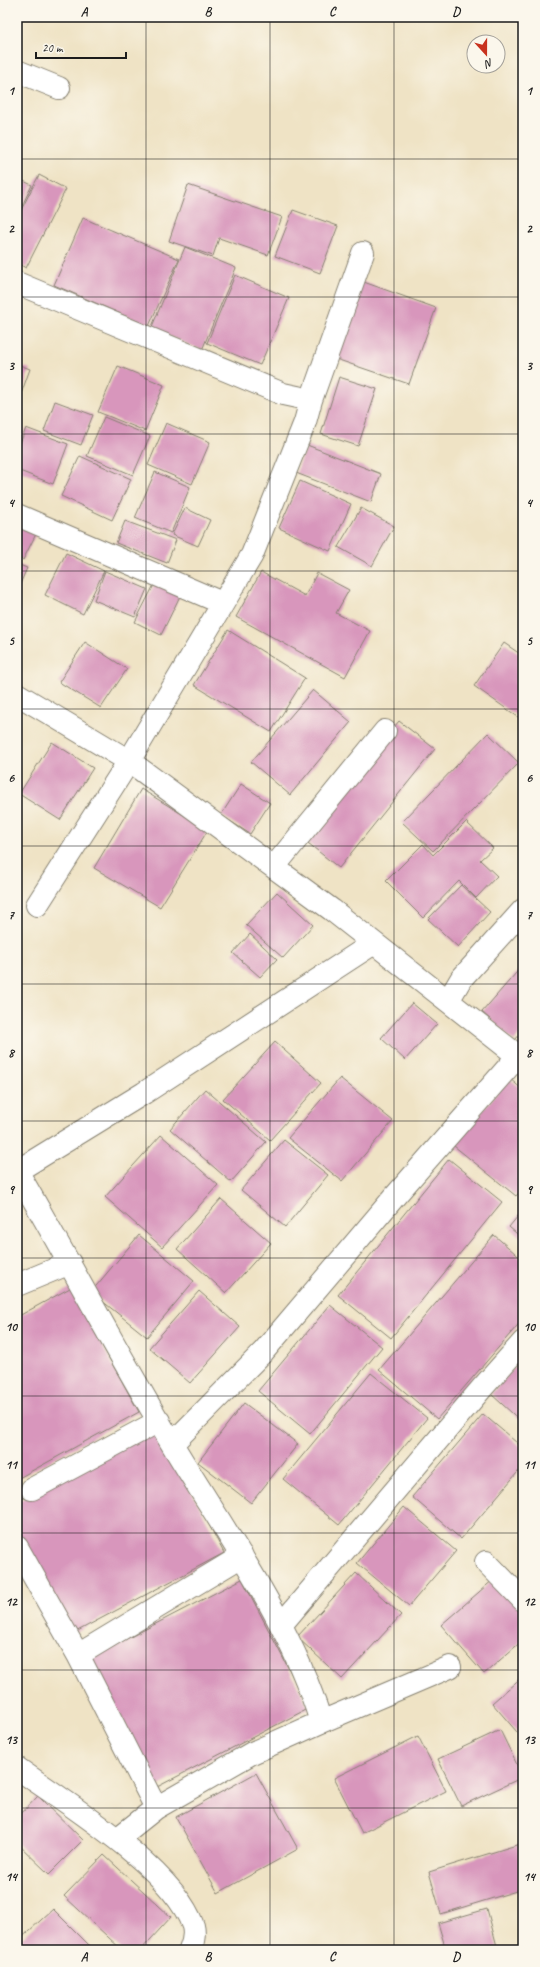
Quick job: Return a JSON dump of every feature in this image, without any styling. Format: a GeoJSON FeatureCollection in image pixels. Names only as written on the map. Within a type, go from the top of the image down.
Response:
{"type":"FeatureCollection","features":[{"type":"Feature","properties":{"kind":"street"},"geometry":{"type":"LineString","coordinates":[[17,71],[59,88]]}},
{"type":"Feature","properties":{"kind":"street"},"geometry":{"type":"LineString","coordinates":[[37,905],[129,761],[252,555],[305,422],[311,400],[363,253]]}},
{"type":"Feature","properties":{"kind":"street"},"geometry":{"type":"LineString","coordinates":[[17,282],[283,394],[311,400]]}},
{"type":"Feature","properties":{"kind":"street"},"geometry":{"type":"LineString","coordinates":[[17,515],[222,604]]}},
{"type":"Feature","properties":{"kind":"street"},"geometry":{"type":"LineString","coordinates":[[17,694],[129,761],[374,943],[520,1058],[396,1196],[263,1352],[172,1444]]}},
{"type":"Feature","properties":{"kind":"street"},"geometry":{"type":"LineString","coordinates":[[274,868],[385,731]]}},
{"type":"Feature","properties":{"kind":"street"},"geometry":{"type":"LineString","coordinates":[[448,1001],[461,979],[523,910]]}},
{"type":"Feature","properties":{"kind":"street"},"geometry":{"type":"LineString","coordinates":[[321,1722],[298,1660],[281,1625],[242,1556],[172,1444],[17,1171],[151,1089],[374,943]]}},
{"type":"Feature","properties":{"kind":"street"},"geometry":{"type":"LineString","coordinates":[[17,1285],[70,1263]]}},
{"type":"Feature","properties":{"kind":"street"},"geometry":{"type":"LineString","coordinates":[[281,1625],[482,1388],[523,1342]]}},
{"type":"Feature","properties":{"kind":"street"},"geometry":{"type":"LineString","coordinates":[[32,1489],[159,1421]]}},
{"type":"Feature","properties":{"kind":"street"},"geometry":{"type":"LineString","coordinates":[[17,1547],[78,1655],[156,1808]]}},
{"type":"Feature","properties":{"kind":"street"},"geometry":{"type":"LineString","coordinates":[[78,1655],[242,1556]]}},
{"type":"Feature","properties":{"kind":"street"},"geometry":{"type":"LineString","coordinates":[[486,1562],[523,1600]]}},
{"type":"Feature","properties":{"kind":"street"},"geometry":{"type":"LineString","coordinates":[[117,1840],[156,1808],[252,1753],[450,1667]]}},
{"type":"Feature","properties":{"kind":"street"},"geometry":{"type":"LineString","coordinates":[[17,1768],[117,1840],[161,1879],[176,1896],[193,1927],[194,1936],[190,1950]]}},
{"type":"Feature","properties":{"kind":"building"},"geometry":{"type":"Polygon","coordinates":[[[39,175],[66,189],[26,268],[17,263],[17,218],[39,175]]]}},
{"type":"Feature","properties":{"kind":"building"},"geometry":{"type":"Polygon","coordinates":[[[17,178],[32,185],[17,216],[17,178]]]}},
{"type":"Feature","properties":{"kind":"building"},"geometry":{"type":"Polygon","coordinates":[[[188,185],[282,217],[268,255],[219,238],[213,256],[169,241],[188,185]]]}},
{"type":"Feature","properties":{"kind":"building"},"geometry":{"type":"Polygon","coordinates":[[[293,210],[338,226],[320,273],[275,256],[293,210]]]}},
{"type":"Feature","properties":{"kind":"building"},"geometry":{"type":"Polygon","coordinates":[[[83,218],[179,259],[149,326],[54,285],[83,218]]]}},
{"type":"Feature","properties":{"kind":"building"},"geometry":{"type":"Polygon","coordinates":[[[185,247],[236,268],[202,350],[151,329],[185,247]]]}},
{"type":"Feature","properties":{"kind":"building"},"geometry":{"type":"Polygon","coordinates":[[[235,275],[289,298],[260,365],[207,343],[235,275]]]}},
{"type":"Feature","properties":{"kind":"building"},"geometry":{"type":"Polygon","coordinates":[[[361,281],[436,308],[409,384],[333,358],[361,281]]]}},
{"type":"Feature","properties":{"kind":"building"},"geometry":{"type":"Polygon","coordinates":[[[17,364],[30,369],[17,405],[17,364]]]}},
{"type":"Feature","properties":{"kind":"building"},"geometry":{"type":"Polygon","coordinates":[[[118,366],[164,385],[145,431],[98,412],[118,366]]]}},
{"type":"Feature","properties":{"kind":"building"},"geometry":{"type":"Polygon","coordinates":[[[339,377],[377,389],[358,446],[321,434],[339,377]]]}},
{"type":"Feature","properties":{"kind":"building"},"geometry":{"type":"Polygon","coordinates":[[[55,401],[93,415],[81,445],[44,431],[55,401]]]}},
{"type":"Feature","properties":{"kind":"building"},"geometry":{"type":"Polygon","coordinates":[[[104,417],[150,436],[133,475],[87,456],[104,417]]]}},
{"type":"Feature","properties":{"kind":"building"},"geometry":{"type":"Polygon","coordinates":[[[166,423],[210,442],[192,484],[148,465],[166,423]]]}},
{"type":"Feature","properties":{"kind":"building"},"geometry":{"type":"Polygon","coordinates":[[[26,428],[68,444],[53,484],[17,470],[17,451],[26,428]]]}},
{"type":"Feature","properties":{"kind":"building"},"geometry":{"type":"Polygon","coordinates":[[[307,445],[381,474],[371,502],[296,473],[307,445]]]}},
{"type":"Feature","properties":{"kind":"building"},"geometry":{"type":"Polygon","coordinates":[[[80,456],[131,479],[112,520],[61,496],[80,456]]]}},
{"type":"Feature","properties":{"kind":"building"},"geometry":{"type":"Polygon","coordinates":[[[155,472],[190,487],[171,533],[135,518],[155,472]]]}},
{"type":"Feature","properties":{"kind":"building"},"geometry":{"type":"Polygon","coordinates":[[[300,481],[351,504],[330,551],[279,528],[300,481]]]}},
{"type":"Feature","properties":{"kind":"building"},"geometry":{"type":"Polygon","coordinates":[[[185,508],[210,520],[198,546],[172,535],[185,508]]]}},
{"type":"Feature","properties":{"kind":"building"},"geometry":{"type":"Polygon","coordinates":[[[361,508],[394,526],[372,566],[338,547],[361,508]]]}},
{"type":"Feature","properties":{"kind":"building"},"geometry":{"type":"Polygon","coordinates":[[[125,521],[176,540],[167,563],[116,543],[125,521]]]}},
{"type":"Feature","properties":{"kind":"building"},"geometry":{"type":"Polygon","coordinates":[[[17,522],[37,532],[23,560],[17,557],[17,522]]]}},
{"type":"Feature","properties":{"kind":"building"},"geometry":{"type":"Polygon","coordinates":[[[66,553],[104,571],[83,614],[45,595],[66,553]]]}},
{"type":"Feature","properties":{"kind":"building"},"geometry":{"type":"Polygon","coordinates":[[[17,564],[27,568],[17,591],[17,564]]]}},
{"type":"Feature","properties":{"kind":"building"},"geometry":{"type":"Polygon","coordinates":[[[105,571],[147,589],[135,617],[94,600],[105,571]]]}},
{"type":"Feature","properties":{"kind":"building"},"geometry":{"type":"Polygon","coordinates":[[[261,572],[305,596],[317,573],[349,590],[336,613],[370,631],[345,677],[236,617],[261,572]]]}},
{"type":"Feature","properties":{"kind":"building"},"geometry":{"type":"Polygon","coordinates":[[[155,583],[180,596],[161,635],[135,622],[155,583]]]}},
{"type":"Feature","properties":{"kind":"building"},"geometry":{"type":"Polygon","coordinates":[[[228,630],[305,678],[271,732],[194,685],[228,630]]]}},
{"type":"Feature","properties":{"kind":"building"},"geometry":{"type":"Polygon","coordinates":[[[85,642],[127,669],[101,708],[59,682],[85,642]]]}},
{"type":"Feature","properties":{"kind":"building"},"geometry":{"type":"Polygon","coordinates":[[[504,643],[523,656],[523,716],[521,719],[474,686],[504,643]]]}},
{"type":"Feature","properties":{"kind":"building"},"geometry":{"type":"Polygon","coordinates":[[[313,690],[351,722],[290,795],[251,762],[313,690]]]}},
{"type":"Feature","properties":{"kind":"building"},"geometry":{"type":"Polygon","coordinates":[[[399,721],[435,749],[339,868],[303,839],[399,721]]]}},
{"type":"Feature","properties":{"kind":"building"},"geometry":{"type":"Polygon","coordinates":[[[488,733],[519,763],[433,851],[402,822],[488,733]]]}},
{"type":"Feature","properties":{"kind":"building"},"geometry":{"type":"Polygon","coordinates":[[[52,742],[93,768],[60,820],[19,794],[52,742]]]}},
{"type":"Feature","properties":{"kind":"building"},"geometry":{"type":"Polygon","coordinates":[[[241,784],[270,803],[250,834],[221,815],[241,784]]]}},
{"type":"Feature","properties":{"kind":"building"},"geometry":{"type":"Polygon","coordinates":[[[141,789],[208,830],[160,907],[94,868],[141,789]]]}},
{"type":"Feature","properties":{"kind":"building"},"geometry":{"type":"Polygon","coordinates":[[[466,822],[493,848],[480,860],[497,876],[476,898],[459,881],[423,918],[386,881],[423,844],[433,855],[466,822]]]}},
{"type":"Feature","properties":{"kind":"building"},"geometry":{"type":"Polygon","coordinates":[[[461,885],[490,912],[458,947],[428,919],[461,885]]]}},
{"type":"Feature","properties":{"kind":"building"},"geometry":{"type":"Polygon","coordinates":[[[277,892],[313,925],[283,958],[246,925],[277,892]]]}},
{"type":"Feature","properties":{"kind":"building"},"geometry":{"type":"Polygon","coordinates":[[[250,934],[277,959],[260,977],[233,953],[250,934]]]}},
{"type":"Feature","properties":{"kind":"building"},"geometry":{"type":"Polygon","coordinates":[[[523,965],[523,1031],[514,1041],[482,1012],[523,965]]]}},
{"type":"Feature","properties":{"kind":"building"},"geometry":{"type":"Polygon","coordinates":[[[412,1003],[437,1024],[405,1060],[381,1038],[412,1003]]]}},
{"type":"Feature","properties":{"kind":"building"},"geometry":{"type":"Polygon","coordinates":[[[275,1042],[321,1083],[270,1140],[223,1099],[275,1042]]]}},
{"type":"Feature","properties":{"kind":"building"},"geometry":{"type":"Polygon","coordinates":[[[340,1078],[393,1121],[342,1181],[288,1138],[340,1078]]]}},
{"type":"Feature","properties":{"kind":"building"},"geometry":{"type":"Polygon","coordinates":[[[509,1078],[523,1090],[523,1188],[516,1196],[454,1146],[509,1078]]]}},
{"type":"Feature","properties":{"kind":"building"},"geometry":{"type":"Polygon","coordinates":[[[205,1089],[266,1142],[231,1182],[170,1129],[205,1089]]]}},
{"type":"Feature","properties":{"kind":"building"},"geometry":{"type":"Polygon","coordinates":[[[161,1135],[218,1185],[162,1247],[105,1197],[161,1135]]]}},
{"type":"Feature","properties":{"kind":"building"},"geometry":{"type":"Polygon","coordinates":[[[284,1140],[328,1175],[285,1227],[241,1190],[284,1140]]]}},
{"type":"Feature","properties":{"kind":"building"},"geometry":{"type":"Polygon","coordinates":[[[449,1159],[502,1202],[391,1338],[338,1295],[449,1159]]]}},
{"type":"Feature","properties":{"kind":"building"},"geometry":{"type":"Polygon","coordinates":[[[221,1199],[271,1243],[226,1293],[177,1249],[221,1199]]]}},
{"type":"Feature","properties":{"kind":"building"},"geometry":{"type":"Polygon","coordinates":[[[523,1210],[523,1239],[509,1227],[523,1210]]]}},
{"type":"Feature","properties":{"kind":"building"},"geometry":{"type":"Polygon","coordinates":[[[139,1235],[194,1281],[147,1337],[91,1292],[139,1235]]]}},
{"type":"Feature","properties":{"kind":"building"},"geometry":{"type":"Polygon","coordinates":[[[494,1235],[523,1260],[523,1319],[437,1419],[379,1370],[494,1235]]]}},
{"type":"Feature","properties":{"kind":"building"},"geometry":{"type":"Polygon","coordinates":[[[70,1288],[139,1412],[17,1479],[17,1317],[70,1288]]]}},
{"type":"Feature","properties":{"kind":"building"},"geometry":{"type":"Polygon","coordinates":[[[199,1291],[240,1327],[190,1383],[149,1348],[199,1291]]]}},
{"type":"Feature","properties":{"kind":"building"},"geometry":{"type":"Polygon","coordinates":[[[330,1305],[382,1347],[310,1434],[258,1391],[330,1305]]]}},
{"type":"Feature","properties":{"kind":"building"},"geometry":{"type":"Polygon","coordinates":[[[523,1358],[523,1423],[491,1394],[523,1358]]]}},
{"type":"Feature","properties":{"kind":"building"},"geometry":{"type":"Polygon","coordinates":[[[371,1373],[427,1418],[339,1525],[283,1479],[371,1373]]]}},
{"type":"Feature","properties":{"kind":"building"},"geometry":{"type":"Polygon","coordinates":[[[244,1403],[298,1444],[251,1503],[198,1462],[244,1403]]]}},
{"type":"Feature","properties":{"kind":"building"},"geometry":{"type":"Polygon","coordinates":[[[483,1414],[523,1448],[523,1466],[461,1539],[412,1497],[483,1414]]]}},
{"type":"Feature","properties":{"kind":"building"},"geometry":{"type":"Polygon","coordinates":[[[157,1427],[224,1553],[70,1635],[17,1536],[17,1502],[157,1427]]]}},
{"type":"Feature","properties":{"kind":"building"},"geometry":{"type":"Polygon","coordinates":[[[404,1507],[456,1551],[409,1606],[357,1563],[404,1507]]]}},
{"type":"Feature","properties":{"kind":"building"},"geometry":{"type":"Polygon","coordinates":[[[356,1573],[401,1615],[342,1679],[297,1637],[356,1573]]]}},
{"type":"Feature","properties":{"kind":"building"},"geometry":{"type":"Polygon","coordinates":[[[242,1579],[309,1708],[157,1787],[90,1658],[242,1579]]]}},
{"type":"Feature","properties":{"kind":"building"},"geometry":{"type":"Polygon","coordinates":[[[494,1579],[523,1613],[523,1640],[484,1674],[441,1625],[494,1579]]]}},
{"type":"Feature","properties":{"kind":"building"},"geometry":{"type":"Polygon","coordinates":[[[523,1676],[523,1739],[492,1703],[523,1676]]]}},
{"type":"Feature","properties":{"kind":"building"},"geometry":{"type":"Polygon","coordinates":[[[500,1730],[523,1777],[461,1806],[438,1759],[500,1730]]]}},
{"type":"Feature","properties":{"kind":"building"},"geometry":{"type":"Polygon","coordinates":[[[418,1736],[446,1791],[362,1833],[334,1778],[418,1736]]]}},
{"type":"Feature","properties":{"kind":"building"},"geometry":{"type":"Polygon","coordinates":[[[256,1773],[298,1849],[218,1893],[176,1817],[256,1773]]]}},
{"type":"Feature","properties":{"kind":"building"},"geometry":{"type":"Polygon","coordinates":[[[38,1796],[83,1840],[49,1874],[17,1843],[17,1818],[38,1796]]]}},
{"type":"Feature","properties":{"kind":"building"},"geometry":{"type":"Polygon","coordinates":[[[523,1843],[523,1889],[441,1914],[429,1872],[523,1843]]]}},
{"type":"Feature","properties":{"kind":"building"},"geometry":{"type":"Polygon","coordinates":[[[104,1855],[171,1917],[141,1950],[122,1950],[64,1896],[104,1855]]]}},
{"type":"Feature","properties":{"kind":"building"},"geometry":{"type":"Polygon","coordinates":[[[53,1909],[94,1950],[17,1950],[17,1942],[53,1909]]]}},
{"type":"Feature","properties":{"kind":"building"},"geometry":{"type":"Polygon","coordinates":[[[487,1909],[498,1950],[446,1950],[438,1923],[487,1909]]]}}]}
